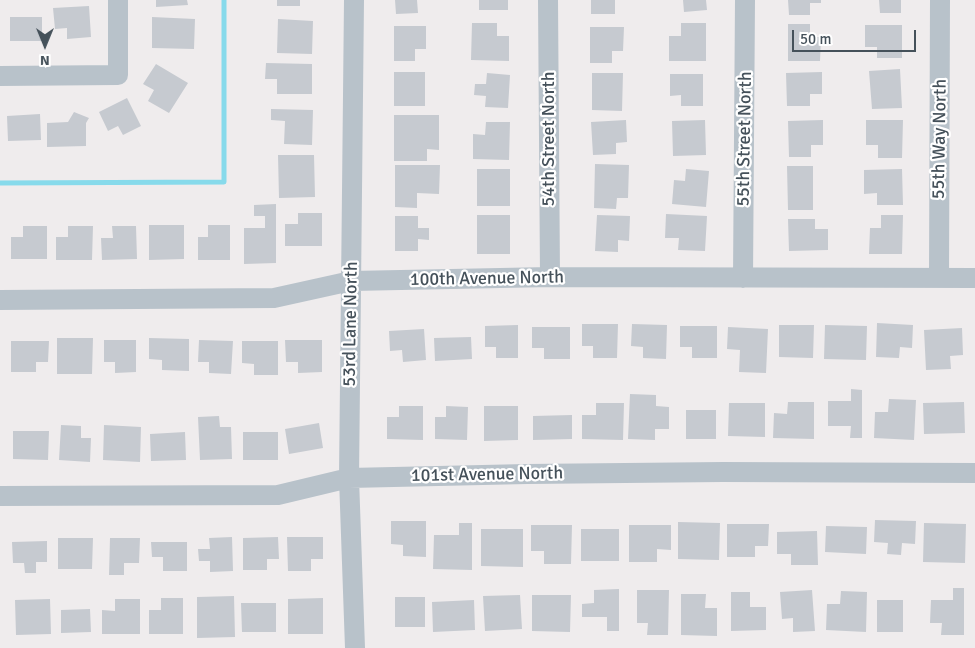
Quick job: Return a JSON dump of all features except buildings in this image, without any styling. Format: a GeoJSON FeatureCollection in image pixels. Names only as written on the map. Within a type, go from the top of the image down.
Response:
{"type":"FeatureCollection","features":[{"type":"Feature","properties":{"kind":"street"},"geometry":{"type":"LineString","coordinates":[[0,76],[118,75],[118,0]]}},
{"type":"Feature","properties":{"kind":"street","name":"53rd Lane North"},"geometry":{"type":"LineString","coordinates":[[354,0],[349,478],[354,648]]}},
{"type":"Feature","properties":{"kind":"street","name":"54th Street North"},"geometry":{"type":"LineString","coordinates":[[548,0],[550,278]]}},
{"type":"Feature","properties":{"kind":"street","name":"55th Street North"},"geometry":{"type":"LineString","coordinates":[[743,278],[745,0]]}},
{"type":"Feature","properties":{"kind":"street","name":"55th Way North"},"geometry":{"type":"LineString","coordinates":[[938,278],[940,0]]}},
{"type":"Feature","properties":{"kind":"street","name":"100th Avenue North"},"geometry":{"type":"LineString","coordinates":[[0,300],[274,298],[351,281],[550,278],[975,278]]}},
{"type":"Feature","properties":{"kind":"street","name":"101st Avenue North"},"geometry":{"type":"LineString","coordinates":[[0,496],[278,495],[349,478],[723,472],[975,474]]}},
{"type":"Feature","properties":{"kind":"waterway"},"geometry":{"type":"LineString","coordinates":[[0,183],[224,182],[224,0]]}}]}
